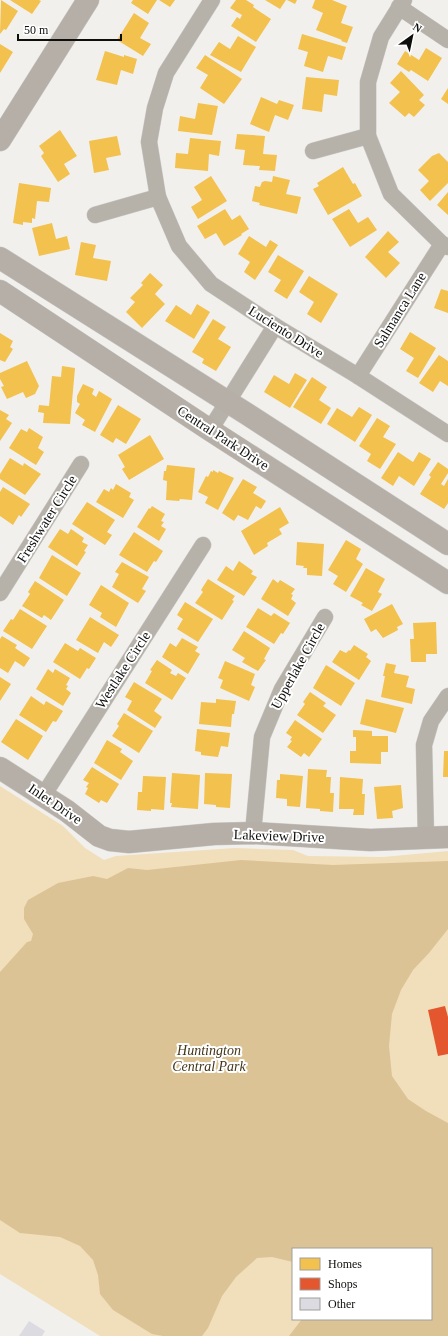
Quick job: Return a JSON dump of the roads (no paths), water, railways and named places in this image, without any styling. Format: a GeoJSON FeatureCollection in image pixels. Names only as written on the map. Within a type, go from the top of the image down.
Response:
{"type":"FeatureCollection","features":[{"type":"Feature","properties":{"kind":"street"},"geometry":{"type":"LineString","coordinates":[[0,140],[88,0]]}},
{"type":"Feature","properties":{"kind":"street","name":"Luciento Drive"},"geometry":{"type":"LineString","coordinates":[[212,0],[166,73],[155,108],[149,142],[158,197],[179,246],[211,284],[275,326],[358,376],[448,434]]}},
{"type":"Feature","properties":{"kind":"street"},"geometry":{"type":"LineString","coordinates":[[445,246],[391,194],[368,136],[368,82],[381,37],[402,4],[448,40]]}},
{"type":"Feature","properties":{"kind":"street"},"geometry":{"type":"LineString","coordinates":[[313,151],[368,136]]}},
{"type":"Feature","properties":{"kind":"street"},"geometry":{"type":"LineString","coordinates":[[95,215],[158,197]]}},
{"type":"Feature","properties":{"kind":"street","name":"Salmanca Lane"},"geometry":{"type":"LineString","coordinates":[[358,376],[445,246]]}},
{"type":"Feature","properties":{"kind":"street"},"geometry":{"type":"LineString","coordinates":[[0,258],[228,402],[448,544]]}},
{"type":"Feature","properties":{"kind":"street","name":"Central Park Drive"},"geometry":{"type":"LineString","coordinates":[[0,291],[210,430],[448,583]]}},
{"type":"Feature","properties":{"kind":"street"},"geometry":{"type":"LineString","coordinates":[[210,430],[275,326]]}},
{"type":"Feature","properties":{"kind":"street","name":"Freshwater Circle"},"geometry":{"type":"LineString","coordinates":[[0,593],[81,464]]}},
{"type":"Feature","properties":{"kind":"street","name":"Westlake Circle"},"geometry":{"type":"LineString","coordinates":[[43,796],[203,545]]}},
{"type":"Feature","properties":{"kind":"street","name":"Upperlake Circle"},"geometry":{"type":"LineString","coordinates":[[253,833],[262,737],[282,690],[325,617]]}},
{"type":"Feature","properties":{"kind":"street"},"geometry":{"type":"LineString","coordinates":[[426,838],[424,745],[431,721],[448,696]]}},
{"type":"Feature","properties":{"kind":"street","name":"Inlet Drive"},"geometry":{"type":"LineString","coordinates":[[0,768],[67,811],[98,836],[110,840]]}},
{"type":"Feature","properties":{"kind":"street","name":"Lakeview Drive"},"geometry":{"type":"LineString","coordinates":[[110,840],[129,842],[214,834],[253,833],[370,840],[448,837]]}},
{"type":"Feature","properties":{"kind":"park label","name":"Huntington Central Park"},"geometry":{"type":"Point","coordinates":[209,1058]}}]}
